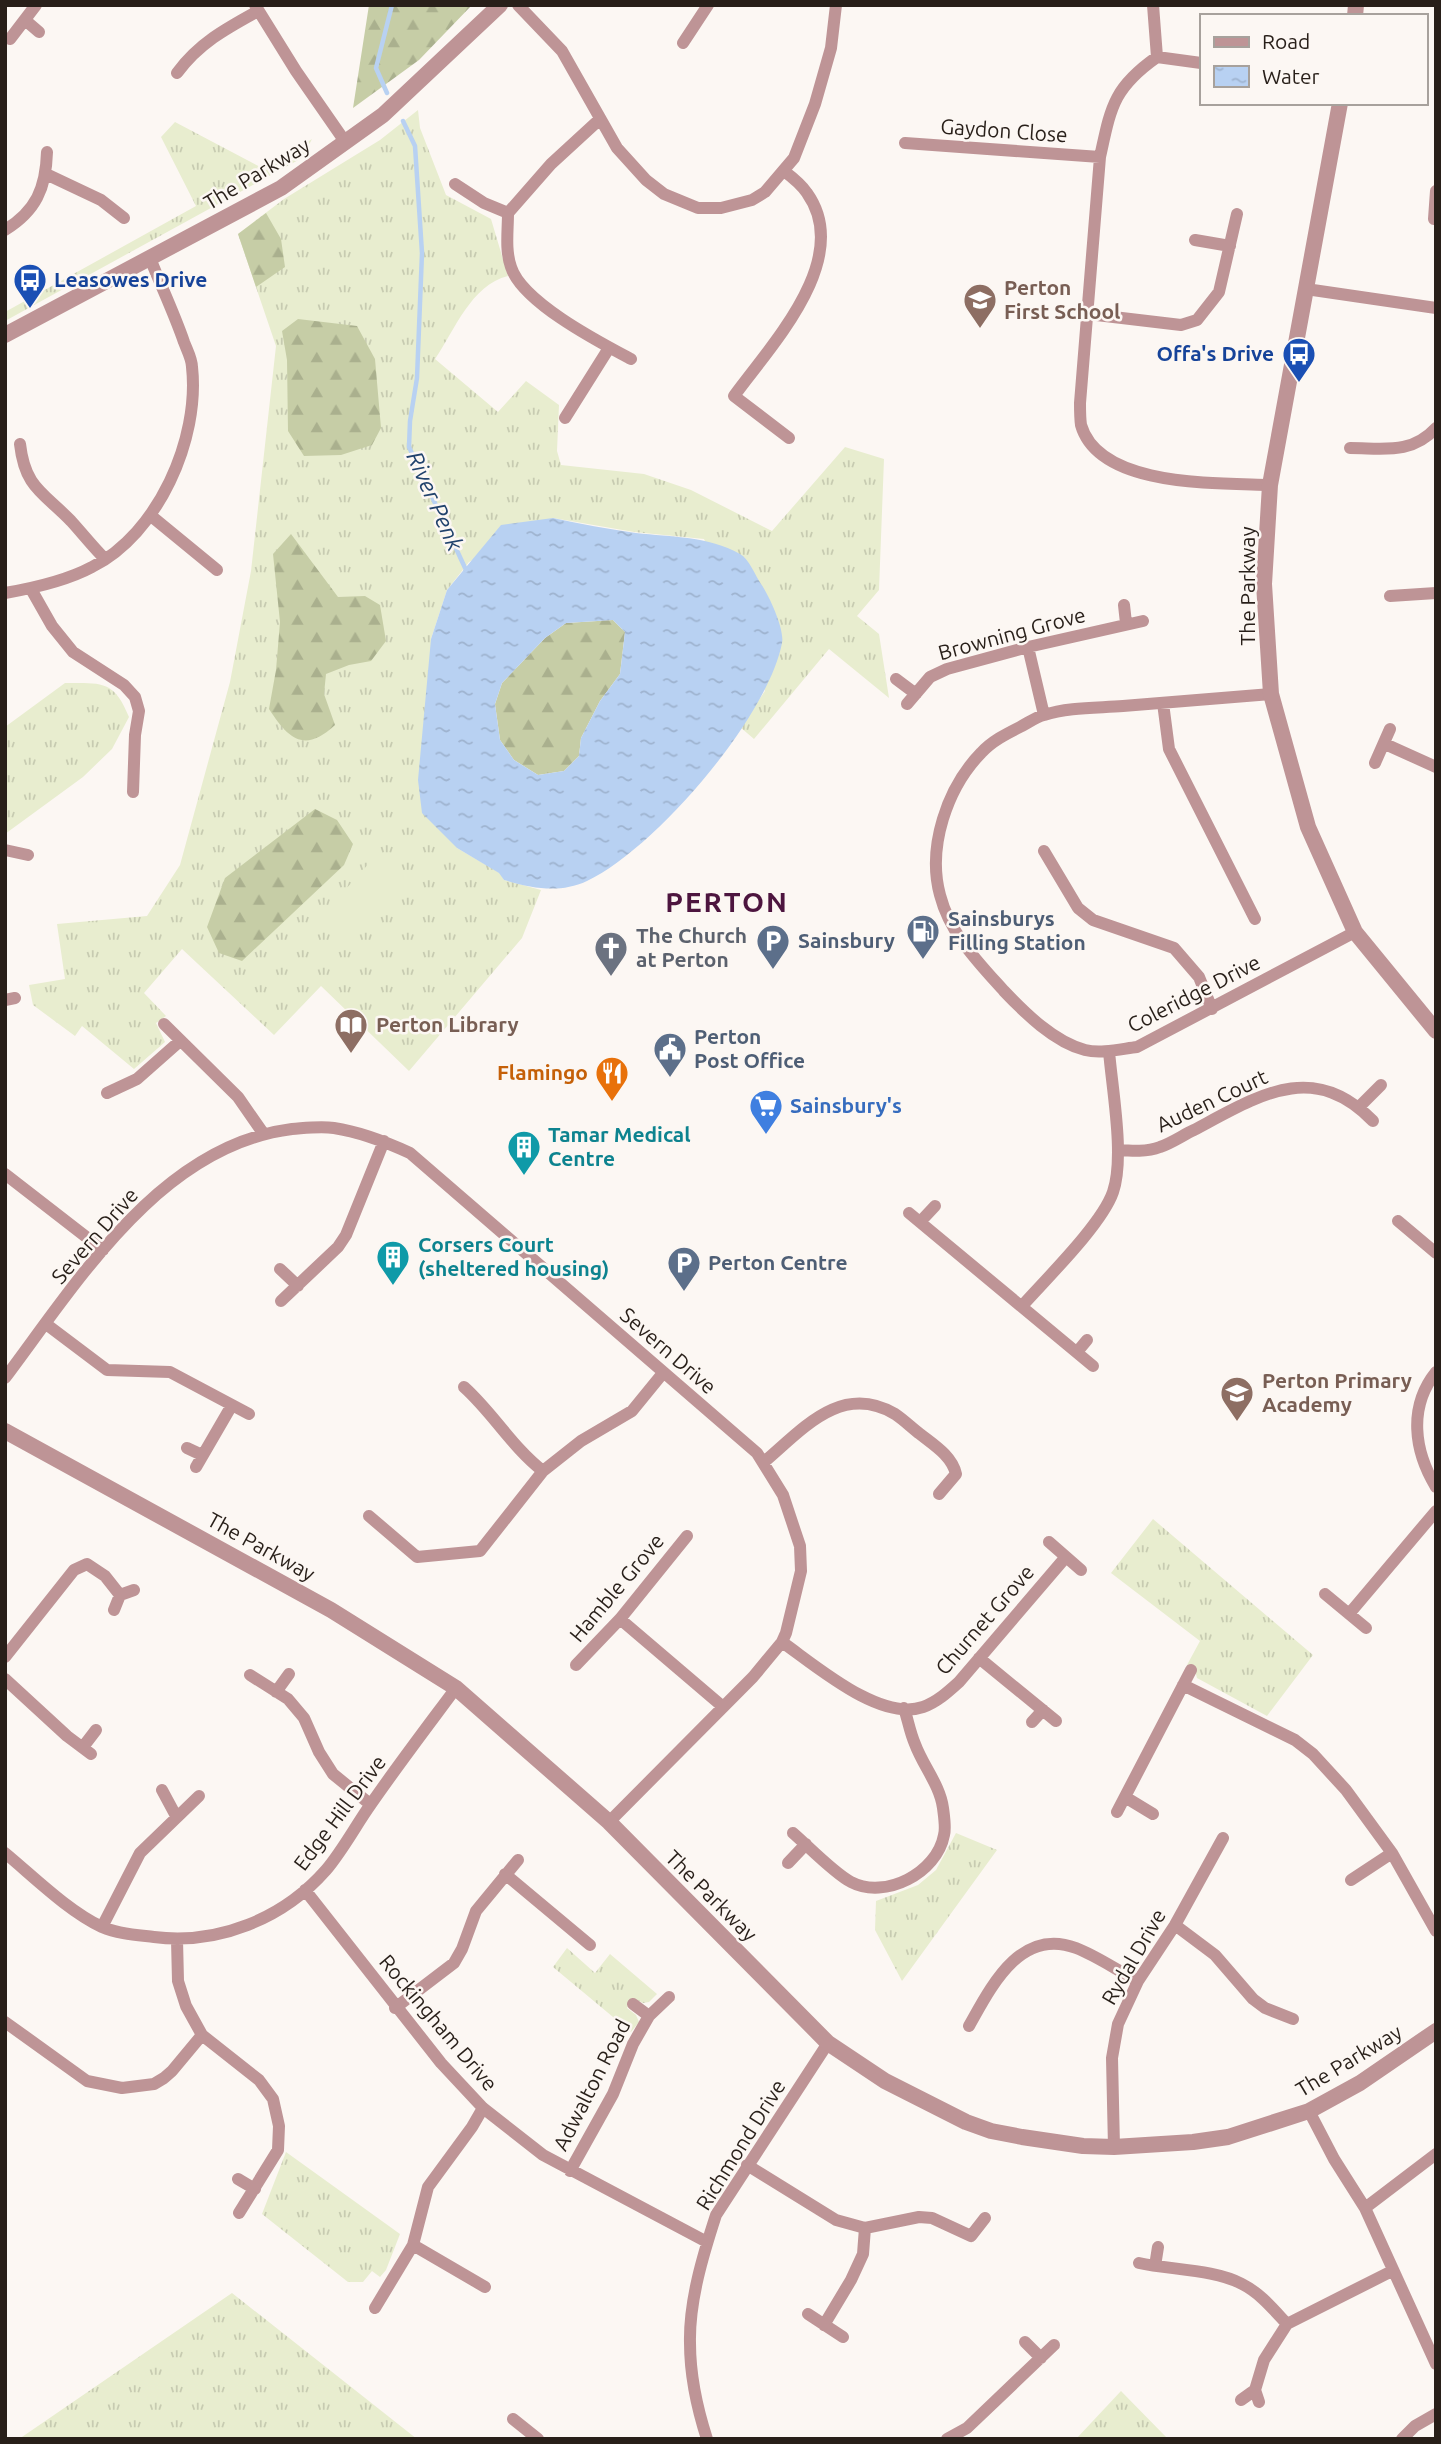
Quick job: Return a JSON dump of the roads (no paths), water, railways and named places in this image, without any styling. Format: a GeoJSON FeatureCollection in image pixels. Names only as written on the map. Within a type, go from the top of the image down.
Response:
{"type":"FeatureCollection","features":[{"type":"Feature","properties":{"kind":"street"},"geometry":{"type":"LineString","coordinates":[[10,39],[36,5]]}},
{"type":"Feature","properties":{"kind":"street","name":"The Parkway"},"geometry":{"type":"LineString","coordinates":[[5,335],[281,188],[383,114],[500,5]]}},
{"type":"Feature","properties":{"kind":"street"},"geometry":{"type":"LineString","coordinates":[[518,5],[562,51],[617,148],[646,180],[664,194],[698,208],[721,208],[752,200],[765,192],[794,158],[815,104],[831,48],[836,5]]}},
{"type":"Feature","properties":{"kind":"street"},"geometry":{"type":"LineString","coordinates":[[683,43],[708,5]]}},
{"type":"Feature","properties":{"kind":"street"},"geometry":{"type":"LineString","coordinates":[[1153,5],[1157,57]]}},
{"type":"Feature","properties":{"kind":"street"},"geometry":{"type":"LineString","coordinates":[[177,73],[190,55],[212,36],[257,8],[296,71],[346,143]]}},
{"type":"Feature","properties":{"kind":"street"},"geometry":{"type":"LineString","coordinates":[[25,20],[39,32]]}},
{"type":"Feature","properties":{"kind":"street"},"geometry":{"type":"LineString","coordinates":[[1200,63],[1157,57],[1116,96],[1100,158],[1080,403],[1081,426],[1094,447],[1109,461],[1125,469],[1186,482],[1270,485]]}},
{"type":"Feature","properties":{"kind":"street","name":"The Parkway"},"geometry":{"type":"LineString","coordinates":[[1340,105],[1270,485],[1264,583],[1271,694],[1308,827],[1355,932],[1436,1031]]}},
{"type":"Feature","properties":{"kind":"street"},"geometry":{"type":"LineString","coordinates":[[600,119],[551,164],[508,213],[507,252],[519,285],[570,324],[631,359]]}},
{"type":"Feature","properties":{"kind":"street","name":"Gaydon Close"},"geometry":{"type":"LineString","coordinates":[[905,143],[1100,158]]}},
{"type":"Feature","properties":{"kind":"street"},"geometry":{"type":"LineString","coordinates":[[5,230],[23,219],[41,191],[46,174],[47,152]]}},
{"type":"Feature","properties":{"kind":"street"},"geometry":{"type":"LineString","coordinates":[[784,171],[807,191],[816,208],[821,244],[815,273],[801,303],[734,396],[789,438]]}},
{"type":"Feature","properties":{"kind":"street"},"geometry":{"type":"LineString","coordinates":[[46,174],[101,200],[124,219]]}},
{"type":"Feature","properties":{"kind":"street"},"geometry":{"type":"LineString","coordinates":[[455,184],[484,203],[508,213]]}},
{"type":"Feature","properties":{"kind":"street"},"geometry":{"type":"LineString","coordinates":[[1434,219],[1436,191]]}},
{"type":"Feature","properties":{"kind":"street"},"geometry":{"type":"LineString","coordinates":[[1088,314],[1181,325],[1197,320],[1219,292],[1237,214]]}},
{"type":"Feature","properties":{"kind":"street"},"geometry":{"type":"LineString","coordinates":[[1195,240],[1230,246]]}},
{"type":"Feature","properties":{"kind":"street"},"geometry":{"type":"LineString","coordinates":[[5,593],[31,589],[92,568],[105,559],[136,533],[173,476],[184,448],[192,405],[192,366],[150,258]]}},
{"type":"Feature","properties":{"kind":"street"},"geometry":{"type":"LineString","coordinates":[[1306,289],[1436,307]]}},
{"type":"Feature","properties":{"kind":"street"},"geometry":{"type":"LineString","coordinates":[[565,418],[609,348]]}},
{"type":"Feature","properties":{"kind":"street"},"geometry":{"type":"LineString","coordinates":[[1350,448],[1407,448],[1424,439],[1436,428]]}},
{"type":"Feature","properties":{"kind":"street"},"geometry":{"type":"LineString","coordinates":[[20,444],[23,464],[35,488],[69,519],[105,559]]}},
{"type":"Feature","properties":{"kind":"street"},"geometry":{"type":"LineString","coordinates":[[150,515],[216,570]]}},
{"type":"Feature","properties":{"kind":"street"},"geometry":{"type":"LineString","coordinates":[[31,589],[52,626],[73,652],[124,685],[135,697],[139,712],[135,735],[134,792]]}},
{"type":"Feature","properties":{"kind":"street"},"geometry":{"type":"LineString","coordinates":[[1390,596],[1436,593]]}},
{"type":"Feature","properties":{"kind":"street"},"geometry":{"type":"LineString","coordinates":[[1124,605],[1126,623]]}},
{"type":"Feature","properties":{"kind":"street","name":"Browning Grove"},"geometry":{"type":"LineString","coordinates":[[896,679],[911,699],[930,677],[947,669],[1126,623],[1143,621]]}},
{"type":"Feature","properties":{"kind":"street"},"geometry":{"type":"LineString","coordinates":[[1028,647],[1044,715]]}},
{"type":"Feature","properties":{"kind":"street","name":"Coleridge Drive"},"geometry":{"type":"LineString","coordinates":[[1271,694],[1079,709],[1044,715],[996,740],[981,753],[956,786],[940,832],[934,864],[940,895],[955,931],[970,954],[1013,1000],[1066,1042],[1086,1051],[1138,1047],[1355,932]]}},
{"type":"Feature","properties":{"kind":"street"},"geometry":{"type":"LineString","coordinates":[[1163,703],[1169,749],[1255,919]]}},
{"type":"Feature","properties":{"kind":"street"},"geometry":{"type":"LineString","coordinates":[[1375,763],[1390,729]]}},
{"type":"Feature","properties":{"kind":"street"},"geometry":{"type":"LineString","coordinates":[[1385,744],[1436,768]]}},
{"type":"Feature","properties":{"kind":"street"},"geometry":{"type":"LineString","coordinates":[[5,850],[28,855]]}},
{"type":"Feature","properties":{"kind":"street"},"geometry":{"type":"LineString","coordinates":[[1044,851],[1078,908],[1093,920],[1174,948],[1199,977],[1212,1009]]}},
{"type":"Feature","properties":{"kind":"street"},"geometry":{"type":"LineString","coordinates":[[164,1024],[238,1097],[263,1133]]}},
{"type":"Feature","properties":{"kind":"street"},"geometry":{"type":"LineString","coordinates":[[107,1093],[137,1079],[180,1041]]}},
{"type":"Feature","properties":{"kind":"street"},"geometry":{"type":"LineString","coordinates":[[1022,1306],[1108,1204],[1114,1189],[1118,1150],[1109,1051]]}},
{"type":"Feature","properties":{"kind":"street"},"geometry":{"type":"LineString","coordinates":[[1359,1107],[1381,1084]]}},
{"type":"Feature","properties":{"kind":"street","name":"Auden Court"},"geometry":{"type":"LineString","coordinates":[[1118,1150],[1160,1148],[1228,1111],[1272,1091],[1303,1086],[1332,1091],[1359,1107],[1373,1121]]}},
{"type":"Feature","properties":{"kind":"street","name":"Severn Drive"},"geometry":{"type":"LineString","coordinates":[[5,1378],[103,1250],[145,1206],[177,1177],[226,1147],[263,1133],[310,1127],[332,1128],[384,1141],[410,1153],[764,1461],[783,1495],[800,1546],[801,1571],[797,1594],[782,1642],[753,1677],[609,1822]]}},
{"type":"Feature","properties":{"kind":"street"},"geometry":{"type":"LineString","coordinates":[[281,1301],[338,1247],[346,1235],[384,1141]]}},
{"type":"Feature","properties":{"kind":"street"},"geometry":{"type":"LineString","coordinates":[[5,1174],[103,1250]]}},
{"type":"Feature","properties":{"kind":"street"},"geometry":{"type":"LineString","coordinates":[[920,1222],[935,1206]]}},
{"type":"Feature","properties":{"kind":"street"},"geometry":{"type":"LineString","coordinates":[[909,1213],[1093,1366]]}},
{"type":"Feature","properties":{"kind":"street"},"geometry":{"type":"LineString","coordinates":[[1398,1221],[1436,1254]]}},
{"type":"Feature","properties":{"kind":"street"},"geometry":{"type":"LineString","coordinates":[[279,1269],[298,1286]]}},
{"type":"Feature","properties":{"kind":"street"},"geometry":{"type":"LineString","coordinates":[[46,1324],[107,1370],[170,1372],[249,1414]]}},
{"type":"Feature","properties":{"kind":"street"},"geometry":{"type":"LineString","coordinates":[[1077,1352],[1087,1340]]}},
{"type":"Feature","properties":{"kind":"street"},"geometry":{"type":"LineString","coordinates":[[1436,1372],[1421,1398],[1417,1428],[1424,1468],[1436,1487]]}},
{"type":"Feature","properties":{"kind":"street"},"geometry":{"type":"LineString","coordinates":[[369,1516],[417,1557],[480,1551],[542,1471],[581,1441],[632,1411],[663,1373]]}},
{"type":"Feature","properties":{"kind":"street"},"geometry":{"type":"LineString","coordinates":[[464,1387],[485,1406],[525,1457],[542,1471]]}},
{"type":"Feature","properties":{"kind":"street"},"geometry":{"type":"LineString","coordinates":[[764,1461],[830,1409],[844,1404],[872,1405],[895,1415],[949,1459],[956,1474],[939,1494]]}},
{"type":"Feature","properties":{"kind":"street"},"geometry":{"type":"LineString","coordinates":[[187,1448],[199,1461],[232,1405]]}},
{"type":"Feature","properties":{"kind":"street","name":"The Parkway"},"geometry":{"type":"LineString","coordinates":[[5,1431],[385,1642],[456,1688],[609,1822],[828,2043],[885,2081],[966,2122],[1054,2143],[1114,2147],[1228,2137],[1308,2111],[1360,2083],[1436,2031]]}},
{"type":"Feature","properties":{"kind":"street"},"geometry":{"type":"LineString","coordinates":[[1349,1614],[1436,1511]]}},
{"type":"Feature","properties":{"kind":"street","name":"Hamble Grove"},"geometry":{"type":"LineString","coordinates":[[576,1665],[620,1619],[687,1536]]}},
{"type":"Feature","properties":{"kind":"street","name":"Churnet Grove"},"geometry":{"type":"LineString","coordinates":[[1049,1542],[1081,1570]]}},
{"type":"Feature","properties":{"kind":"street","name":"Churnet Grove"},"geometry":{"type":"LineString","coordinates":[[782,1642],[853,1692],[886,1706],[921,1708],[942,1697],[959,1682],[1065,1558]]}},
{"type":"Feature","properties":{"kind":"street"},"geometry":{"type":"LineString","coordinates":[[5,1657],[74,1570],[87,1564],[105,1576],[120,1595]]}},
{"type":"Feature","properties":{"kind":"street"},"geometry":{"type":"LineString","coordinates":[[114,1611],[120,1595],[134,1590]]}},
{"type":"Feature","properties":{"kind":"street"},"geometry":{"type":"LineString","coordinates":[[1325,1594],[1366,1628]]}},
{"type":"Feature","properties":{"kind":"street"},"geometry":{"type":"LineString","coordinates":[[620,1619],[722,1706]]}},
{"type":"Feature","properties":{"kind":"street"},"geometry":{"type":"LineString","coordinates":[[979,1658],[1056,1721]]}},
{"type":"Feature","properties":{"kind":"street"},"geometry":{"type":"LineString","coordinates":[[1117,1812],[1191,1670]]}},
{"type":"Feature","properties":{"kind":"street"},"geometry":{"type":"LineString","coordinates":[[276,1692],[289,1674]]}},
{"type":"Feature","properties":{"kind":"street"},"geometry":{"type":"LineString","coordinates":[[250,1675],[288,1699],[304,1718],[319,1752],[333,1774],[370,1804]]}},
{"type":"Feature","properties":{"kind":"street"},"geometry":{"type":"LineString","coordinates":[[5,1679],[87,1751],[96,1730]]}},
{"type":"Feature","properties":{"kind":"street"},"geometry":{"type":"LineString","coordinates":[[1182,1685],[1296,1740],[1313,1754],[1346,1790],[1392,1853],[1434,1923]]}},
{"type":"Feature","properties":{"kind":"street","name":"Edge Hill Drive"},"geometry":{"type":"LineString","coordinates":[[5,1853],[75,1910],[102,1927],[122,1933],[177,1940],[225,1933],[249,1926],[305,1890],[326,1869],[370,1804],[456,1688]]}},
{"type":"Feature","properties":{"kind":"street"},"geometry":{"type":"LineString","coordinates":[[793,1833],[850,1882],[875,1890],[892,1887],[923,1869],[937,1852],[944,1836],[943,1807],[915,1745],[904,1708]]}},
{"type":"Feature","properties":{"kind":"street"},"geometry":{"type":"LineString","coordinates":[[1032,1722],[1043,1710]]}},
{"type":"Feature","properties":{"kind":"street"},"geometry":{"type":"LineString","coordinates":[[162,1790],[176,1816]]}},
{"type":"Feature","properties":{"kind":"street"},"geometry":{"type":"LineString","coordinates":[[102,1927],[140,1853],[199,1796]]}},
{"type":"Feature","properties":{"kind":"street"},"geometry":{"type":"LineString","coordinates":[[1125,1797],[1153,1814]]}},
{"type":"Feature","properties":{"kind":"street","name":"Rydal Drive"},"geometry":{"type":"LineString","coordinates":[[1114,2147],[1113,2047],[1118,2024],[1138,1981],[1175,1925],[1223,1838]]}},
{"type":"Feature","properties":{"kind":"street"},"geometry":{"type":"LineString","coordinates":[[788,1863],[806,1844]]}},
{"type":"Feature","properties":{"kind":"street"},"geometry":{"type":"LineString","coordinates":[[1351,1880],[1392,1853]]}},
{"type":"Feature","properties":{"kind":"street"},"geometry":{"type":"LineString","coordinates":[[395,2008],[454,1964],[476,1911],[518,1860]]}},
{"type":"Feature","properties":{"kind":"street"},"geometry":{"type":"LineString","coordinates":[[505,1874],[590,1945]]}},
{"type":"Feature","properties":{"kind":"street","name":"Rockingham Drive"},"geometry":{"type":"LineString","coordinates":[[305,1890],[395,2008],[483,2108],[543,2155],[707,2242]]}},
{"type":"Feature","properties":{"kind":"street"},"geometry":{"type":"LineString","coordinates":[[1175,1925],[1215,1955],[1253,1999],[1265,2008],[1293,2019]]}},
{"type":"Feature","properties":{"kind":"street"},"geometry":{"type":"LineString","coordinates":[[177,1940],[178,1981],[186,2006],[202,2035],[259,2080],[273,2099],[279,2126],[278,2150],[239,2213]]}},
{"type":"Feature","properties":{"kind":"street"},"geometry":{"type":"LineString","coordinates":[[969,2026],[1004,1969],[1027,1951],[1056,1944],[1075,1948],[1138,1981]]}},
{"type":"Feature","properties":{"kind":"street","name":"Adwalton Road"},"geometry":{"type":"LineString","coordinates":[[570,2171],[613,2094],[633,2044],[649,2016],[669,1997]]}},
{"type":"Feature","properties":{"kind":"street","name":"Adwalton Road"},"geometry":{"type":"LineString","coordinates":[[633,2004],[649,2016]]}},
{"type":"Feature","properties":{"kind":"street"},"geometry":{"type":"LineString","coordinates":[[5,2022],[87,2081],[122,2088],[154,2084],[164,2078],[202,2035]]}},
{"type":"Feature","properties":{"kind":"street","name":"Richmond Drive"},"geometry":{"type":"LineString","coordinates":[[707,2439],[692,2375],[690,2341],[695,2295],[707,2242],[716,2216],[747,2165],[828,2043]]}},
{"type":"Feature","properties":{"kind":"street"},"geometry":{"type":"LineString","coordinates":[[375,2308],[413,2245],[428,2188],[483,2108]]}},
{"type":"Feature","properties":{"kind":"street"},"geometry":{"type":"LineString","coordinates":[[1308,2111],[1365,2208],[1436,2364]]}},
{"type":"Feature","properties":{"kind":"street"},"geometry":{"type":"LineString","coordinates":[[1365,2208],[1436,2154]]}},
{"type":"Feature","properties":{"kind":"street"},"geometry":{"type":"LineString","coordinates":[[747,2165],[836,2220],[865,2228],[919,2217],[948,2224],[971,2236],[985,2218]]}},
{"type":"Feature","properties":{"kind":"street"},"geometry":{"type":"LineString","coordinates":[[238,2179],[255,2189]]}},
{"type":"Feature","properties":{"kind":"street"},"geometry":{"type":"LineString","coordinates":[[824,2325],[863,2254],[865,2228]]}},
{"type":"Feature","properties":{"kind":"street"},"geometry":{"type":"LineString","coordinates":[[413,2245],[485,2287]]}},
{"type":"Feature","properties":{"kind":"street"},"geometry":{"type":"LineString","coordinates":[[1155,2266],[1158,2247]]}},
{"type":"Feature","properties":{"kind":"street"},"geometry":{"type":"LineString","coordinates":[[1139,2263],[1219,2276],[1241,2283],[1263,2298],[1287,2324]]}},
{"type":"Feature","properties":{"kind":"street"},"geometry":{"type":"LineString","coordinates":[[1241,2400],[1257,2396],[1264,2360],[1287,2324],[1392,2271]]}},
{"type":"Feature","properties":{"kind":"street"},"geometry":{"type":"LineString","coordinates":[[808,2314],[843,2337]]}},
{"type":"Feature","properties":{"kind":"street"},"geometry":{"type":"LineString","coordinates":[[1025,2342],[1041,2358]]}},
{"type":"Feature","properties":{"kind":"street"},"geometry":{"type":"LineString","coordinates":[[947,2439],[967,2428],[1054,2346]]}},
{"type":"Feature","properties":{"kind":"street"},"geometry":{"type":"LineString","coordinates":[[1402,2439],[1436,2414]]}},
{"type":"Feature","properties":{"kind":"street"},"geometry":{"type":"LineString","coordinates":[[513,2419],[538,2439]]}},
{"type":"Feature","properties":{"kind":"water"},"geometry":{"type":"Polygon","coordinates":[[[553,518],[626,531],[690,538],[728,548],[743,556],[749,563],[768,596],[781,630],[782,643],[772,673],[755,707],[705,778],[644,841],[614,865],[587,881],[556,889],[504,880],[499,873],[457,848],[422,813],[418,780],[431,639],[447,590],[501,525],[553,518]],[[613,620],[566,623],[545,638],[502,683],[495,704],[500,740],[514,760],[538,775],[564,771],[579,756],[581,738],[600,701],[620,674],[625,632],[613,620]]]}},
{"type":"Feature","properties":{"kind":"waterway","name":"River Penk"},"geometry":{"type":"LineString","coordinates":[[387,93],[376,68],[392,5]]}},
{"type":"Feature","properties":{"kind":"waterway","name":"River Penk"},"geometry":{"type":"LineString","coordinates":[[403,121],[415,146],[422,253],[417,378],[409,447],[466,570]]}},
{"type":"Feature","properties":{"kind":"place","name":"Leasowes Drive"},"geometry":{"type":"Point","coordinates":[30,310]}},
{"type":"Feature","properties":{"kind":"place","name":"Perton First School"},"geometry":{"type":"Point","coordinates":[980,330]}},
{"type":"Feature","properties":{"kind":"place","name":"Offa's Drive"},"geometry":{"type":"Point","coordinates":[1299,384]}},
{"type":"Feature","properties":{"kind":"place","name":"Sainsburys Filling Station"},"geometry":{"type":"Point","coordinates":[923,961]}},
{"type":"Feature","properties":{"kind":"place","name":"Sainsbury"},"geometry":{"type":"Point","coordinates":[773,971]}},
{"type":"Feature","properties":{"kind":"place","name":"The Church at Perton"},"geometry":{"type":"Point","coordinates":[611,978]}},
{"type":"Feature","properties":{"kind":"place","name":"Perton Library"},"geometry":{"type":"Point","coordinates":[351,1055]}},
{"type":"Feature","properties":{"kind":"place","name":"Perton Post Office"},"geometry":{"type":"Point","coordinates":[670,1079]}},
{"type":"Feature","properties":{"kind":"place","name":"Flamingo"},"geometry":{"type":"Point","coordinates":[612,1103]}},
{"type":"Feature","properties":{"kind":"place","name":"Sainsbury's"},"geometry":{"type":"Point","coordinates":[766,1136]}},
{"type":"Feature","properties":{"kind":"place","name":"Tamar Medical Centre"},"geometry":{"type":"Point","coordinates":[524,1177]}},
{"type":"Feature","properties":{"kind":"place","name":"Corsers Court (sheltered housing)"},"geometry":{"type":"Point","coordinates":[393,1287]}},
{"type":"Feature","properties":{"kind":"place","name":"Perton Centre"},"geometry":{"type":"Point","coordinates":[684,1293]}},
{"type":"Feature","properties":{"kind":"place","name":"Perton Primary Academy"},"geometry":{"type":"Point","coordinates":[1237,1423]}},
{"type":"Feature","properties":{"kind":"district","name":"PERTON"},"geometry":{"type":"Point","coordinates":[727,902]}}]}
